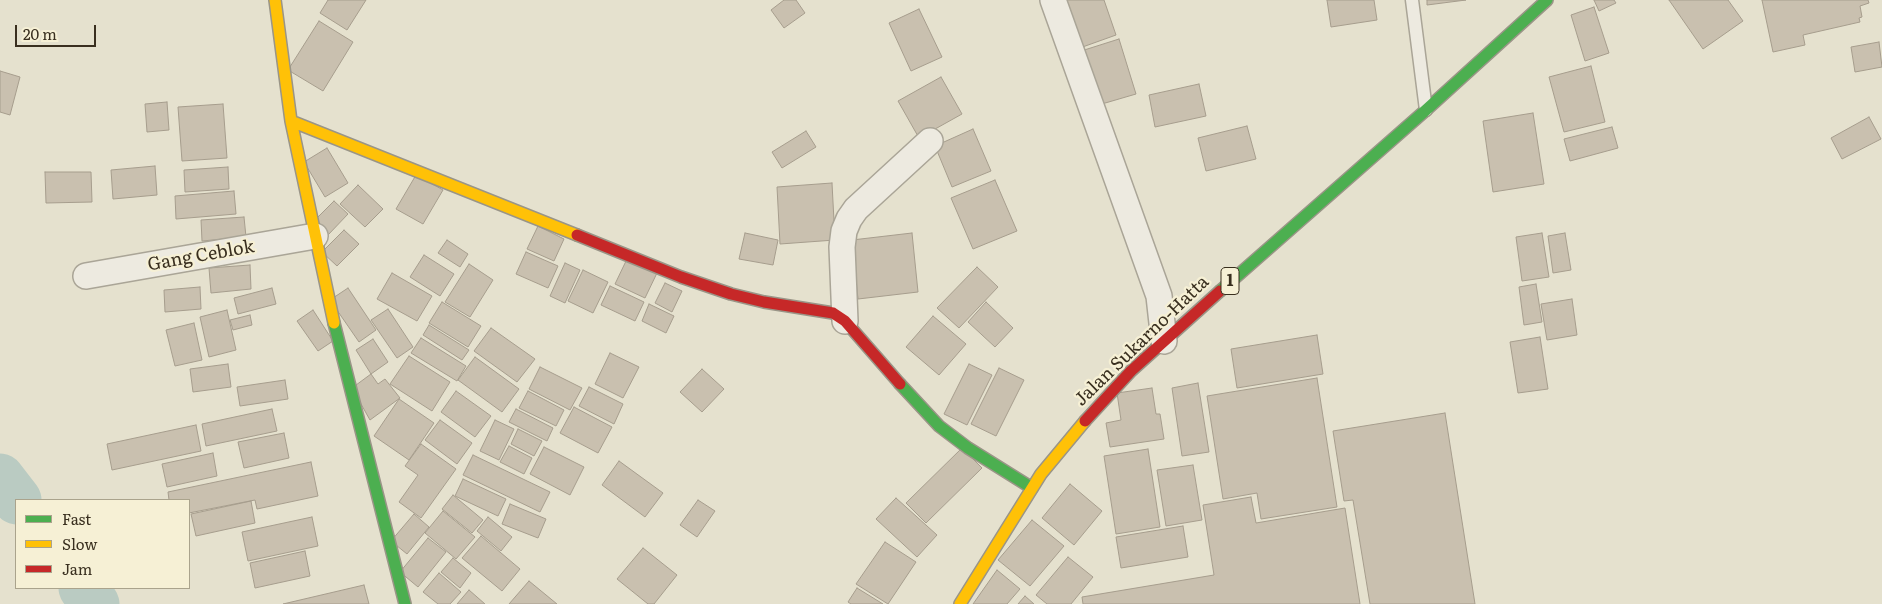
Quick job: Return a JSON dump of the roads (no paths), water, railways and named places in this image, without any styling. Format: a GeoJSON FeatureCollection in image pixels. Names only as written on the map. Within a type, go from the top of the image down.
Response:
{"type":"FeatureCollection","features":[{"type":"Feature","properties":{"kind":"main road"},"geometry":{"type":"LineString","coordinates":[[275,0],[291,121],[315,236],[337,337],[405,604]]}},
{"type":"Feature","properties":{"kind":"main road","name":"Jalan Sukarno-Hatta"},"geometry":{"type":"LineString","coordinates":[[960,604],[1041,474],[1089,416],[1131,371],[1426,110],[1547,0]]}},
{"type":"Feature","properties":{"kind":"main road"},"geometry":{"type":"LineString","coordinates":[[291,121],[680,277],[731,294],[764,302],[833,313],[846,321],[890,373],[939,426],[968,448],[1032,488]]}},
{"type":"Feature","properties":{"kind":"street"},"geometry":{"type":"LineString","coordinates":[[1053,0],[1159,296],[1164,341]]}},
{"type":"Feature","properties":{"kind":"street"},"geometry":{"type":"LineString","coordinates":[[846,321],[842,247],[844,232],[849,219],[856,209],[930,141]]}},
{"type":"Feature","properties":{"kind":"street","name":"Gang Ceblok"},"geometry":{"type":"LineString","coordinates":[[86,276],[315,236]]}},
{"type":"Feature","properties":{"kind":"lane"},"geometry":{"type":"LineString","coordinates":[[1412,0],[1426,110]]}},
{"type":"Feature","properties":{"kind":"waterway"},"geometry":{"type":"LineString","coordinates":[[0,478],[16,499]]}},
{"type":"Feature","properties":{"kind":"waterway"},"geometry":{"type":"LineString","coordinates":[[84,589],[95,604]]}}]}
